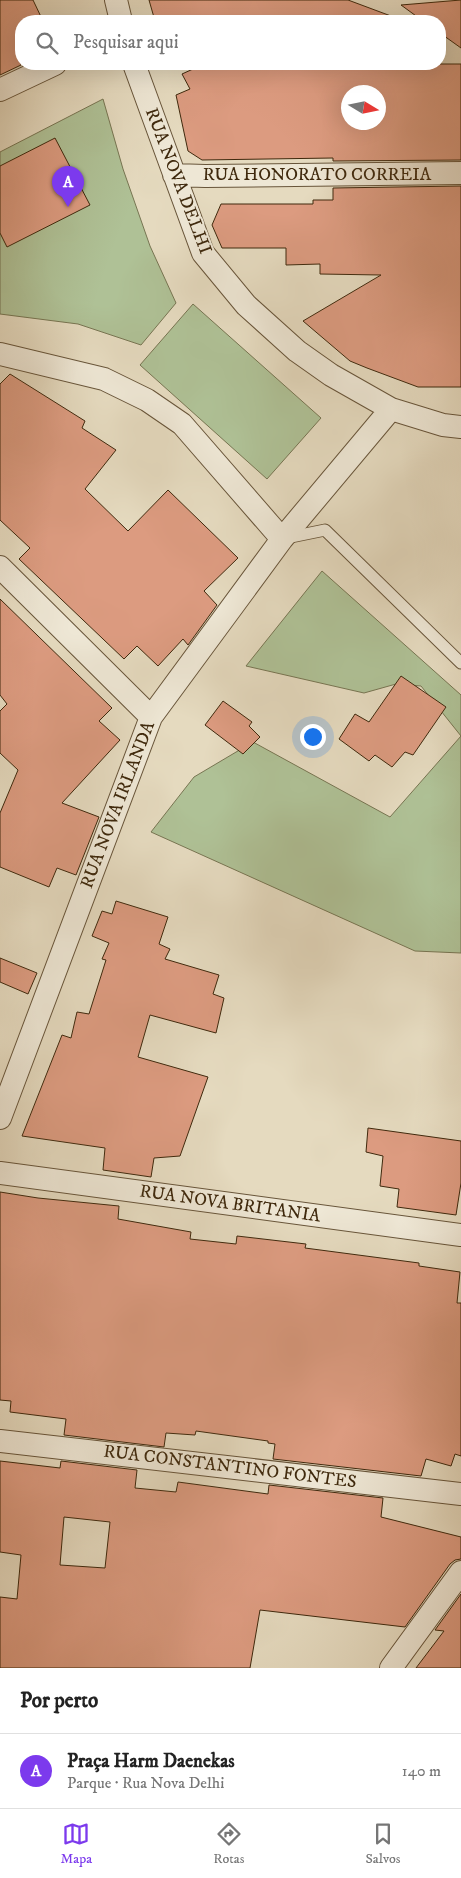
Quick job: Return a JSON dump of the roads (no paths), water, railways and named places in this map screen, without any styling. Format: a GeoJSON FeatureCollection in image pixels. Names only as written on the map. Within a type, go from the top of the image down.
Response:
{"type":"FeatureCollection","features":[{"type":"Feature","properties":{"kind":"street"},"geometry":{"type":"LineString","coordinates":[[116,0],[120,15]]}},
{"type":"Feature","properties":{"kind":"street"},"geometry":{"type":"LineString","coordinates":[[0,90],[42,70]]}},
{"type":"Feature","properties":{"kind":"street","name":"RUA NOVA DELHI"},"geometry":{"type":"LineString","coordinates":[[136,70],[203,253],[246,305],[297,351],[331,375],[391,409],[443,425],[461,427]]}},
{"type":"Feature","properties":{"kind":"street","name":"RUA HONORATO CORREIA"},"geometry":{"type":"LineString","coordinates":[[174,175],[461,173]]}},
{"type":"Feature","properties":{"kind":"street"},"geometry":{"type":"LineString","coordinates":[[0,354],[104,380],[147,400],[182,424],[282,538]]}},
{"type":"Feature","properties":{"kind":"street","name":"RUA NOVA IRLANDA"},"geometry":{"type":"LineString","coordinates":[[0,1118],[151,717],[282,538],[391,409]]}},
{"type":"Feature","properties":{"kind":"street"},"geometry":{"type":"LineString","coordinates":[[0,567],[151,717]]}},
{"type":"Feature","properties":{"kind":"street","name":"RUA NOVA BRITANIA"},"geometry":{"type":"LineString","coordinates":[[0,1173],[461,1235]]}},
{"type":"Feature","properties":{"kind":"street","name":"RUA CONSTANTINO FONTES"},"geometry":{"type":"LineString","coordinates":[[0,1441],[461,1494]]}},
{"type":"Feature","properties":{"kind":"street"},"geometry":{"type":"LineString","coordinates":[[391,1668],[461,1572]]}},
{"type":"Feature","properties":{"kind":"lane"},"geometry":{"type":"LineString","coordinates":[[282,538],[325,530],[461,663]]}},
{"type":"Feature","properties":{"kind":"place","name":"Praça Harm Daenekas"},"geometry":{"type":"Point","coordinates":[68,207]}}]}
